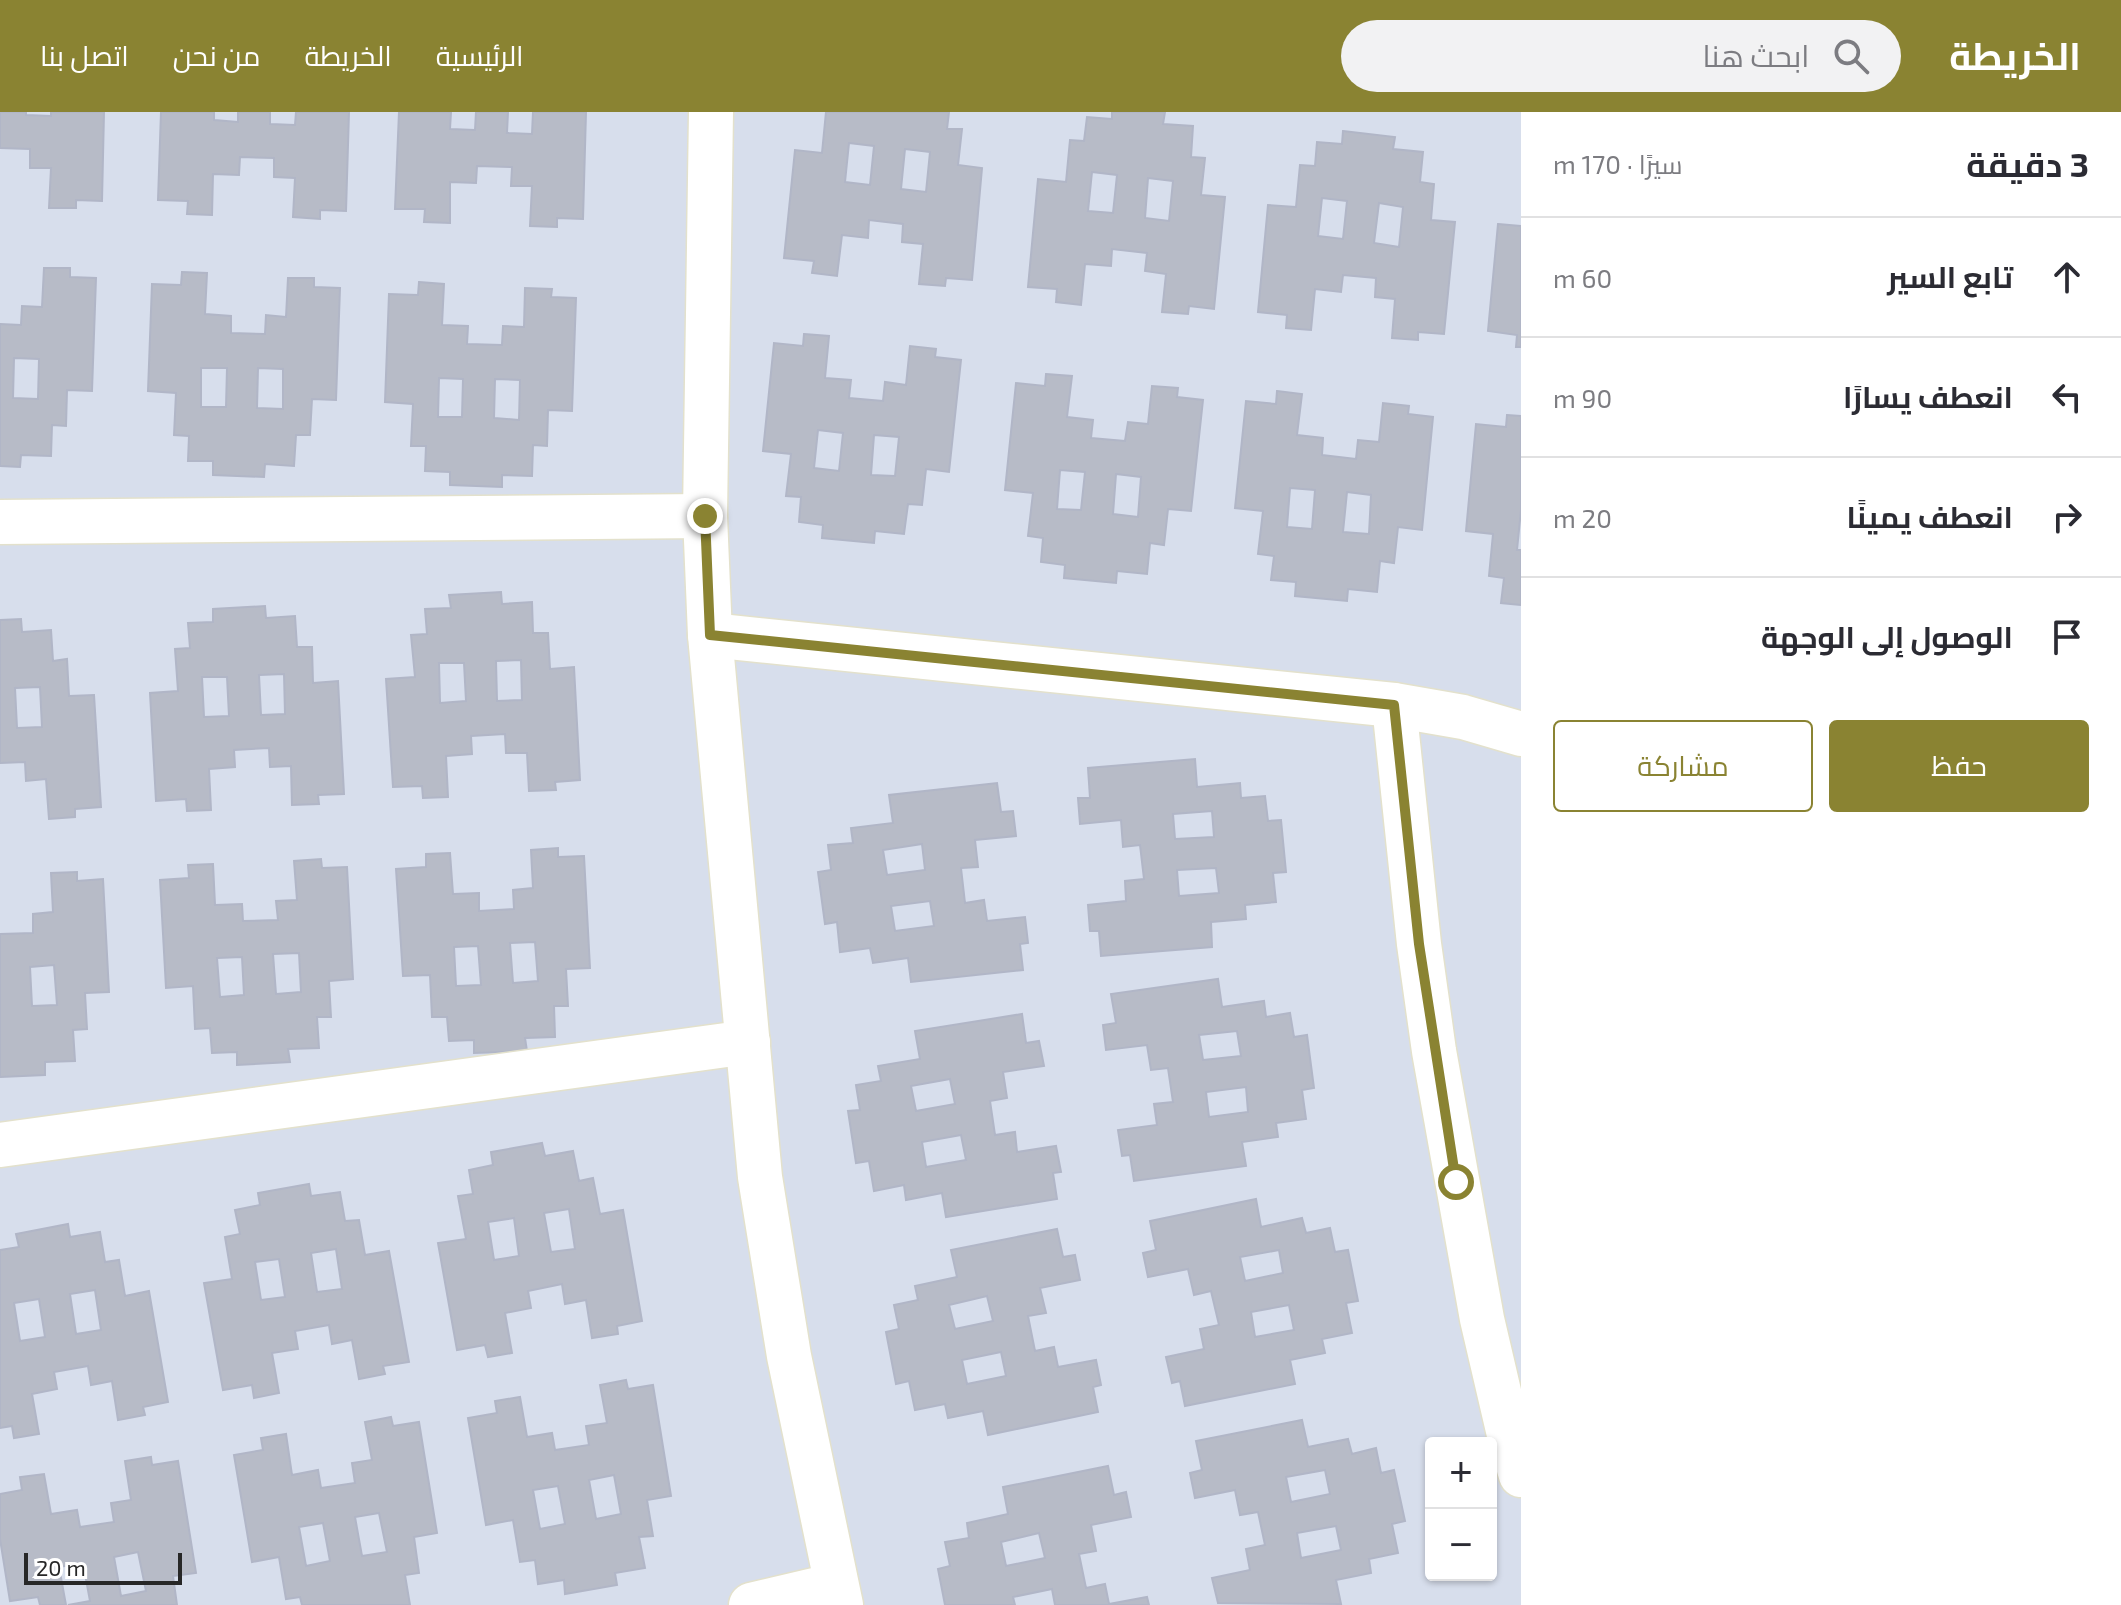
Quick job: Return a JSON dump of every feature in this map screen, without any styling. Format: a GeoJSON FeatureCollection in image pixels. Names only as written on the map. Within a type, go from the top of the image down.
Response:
{"type":"FeatureCollection","features":[{"type":"Feature","properties":{"kind":"street"},"geometry":{"type":"LineString","coordinates":[[711,112],[705,516],[710,635],[760,1177],[789,1356],[839,1595],[751,1605]]}},
{"type":"Feature","properties":{"kind":"street"},"geometry":{"type":"LineString","coordinates":[[0,522],[705,516]]}},
{"type":"Feature","properties":{"kind":"street"},"geometry":{"type":"LineString","coordinates":[[710,635],[1394,705],[1463,717],[1521,734]]}},
{"type":"Feature","properties":{"kind":"street"},"geometry":{"type":"LineString","coordinates":[[1394,705],[1419,944],[1434,1051],[1482,1319],[1521,1475]]}},
{"type":"Feature","properties":{"kind":"street"},"geometry":{"type":"LineString","coordinates":[[0,1145],[748,1042]]}},
{"type":"Feature","properties":{"kind":"building"},"geometry":{"type":"Polygon","coordinates":[[[0,112],[51,116],[51,112],[104,112],[102,201],[76,200],[76,208],[49,208],[51,168],[30,168],[30,149],[0,148],[0,112]]]}},
{"type":"Feature","properties":{"kind":"building"},"geometry":{"type":"Polygon","coordinates":[[[161,112],[214,112],[214,120],[238,122],[238,112],[270,112],[270,124],[295,125],[296,112],[349,112],[346,211],[320,210],[320,219],[293,217],[295,178],[274,177],[274,158],[240,157],[239,175],[213,174],[212,215],[187,214],[188,201],[158,200],[161,112]]]}},
{"type":"Feature","properties":{"kind":"building"},"geometry":{"type":"Polygon","coordinates":[[[399,112],[451,112],[450,129],[475,130],[476,112],[508,112],[507,133],[532,134],[533,112],[586,112],[583,219],[557,218],[557,227],[530,226],[532,186],[511,186],[512,167],[477,166],[476,183],[450,182],[450,223],[424,222],[425,209],[395,209],[399,112]]]}},
{"type":"Feature","properties":{"kind":"building"},"geometry":{"type":"Polygon","coordinates":[[[826,112],[949,112],[947,129],[962,129],[958,165],[982,168],[972,280],[946,278],[945,286],[919,284],[923,244],[902,242],[903,224],[869,220],[868,238],[842,235],[837,276],[812,273],[814,261],[784,258],[795,150],[822,153],[826,112]],[[849,143],[845,182],[870,185],[874,146],[849,143]],[[905,149],[901,189],[926,192],[930,152],[905,149]]]}},
{"type":"Feature","properties":{"kind":"building"},"geometry":{"type":"Polygon","coordinates":[[[1112,112],[1165,112],[1163,124],[1193,126],[1191,157],[1205,158],[1201,195],[1225,197],[1214,309],[1189,306],[1188,314],[1162,312],[1166,274],[1145,271],[1147,253],[1112,249],[1111,266],[1085,264],[1081,305],[1056,302],[1057,289],[1028,287],[1038,179],[1066,182],[1070,140],[1084,141],[1087,117],[1112,119],[1112,112]],[[1092,172],[1088,211],[1113,213],[1117,175],[1092,172]],[[1148,178],[1145,218],[1169,221],[1173,181],[1148,178]]]}},
{"type":"Feature","properties":{"kind":"building"},"geometry":{"type":"Polygon","coordinates":[[[1343,131],[1395,137],[1393,149],[1423,152],[1420,182],[1434,184],[1431,220],[1455,222],[1444,334],[1418,332],[1418,340],[1392,338],[1395,299],[1375,297],[1376,278],[1343,275],[1341,292],[1315,289],[1311,330],[1286,328],[1287,315],[1258,312],[1268,205],[1296,207],[1300,165],[1315,166],[1317,142],[1342,144],[1343,131]],[[1322,198],[1318,236],[1343,239],[1347,201],[1322,198]],[[1379,203],[1374,243],[1399,247],[1403,207],[1379,203]]]}},
{"type":"Feature","properties":{"kind":"building"},"geometry":{"type":"Polygon","coordinates":[[[1498,224],[1521,226],[1521,347],[1516,347],[1517,335],[1488,331],[1498,224]]]}},
{"type":"Feature","properties":{"kind":"building"},"geometry":{"type":"Polygon","coordinates":[[[44,268],[70,268],[70,277],[96,278],[92,391],[67,390],[66,426],[52,425],[51,456],[21,455],[20,467],[0,466],[0,324],[21,325],[22,306],[42,307],[44,268]],[[14,358],[13,398],[38,399],[39,359],[14,358]]]}},
{"type":"Feature","properties":{"kind":"building"},"geometry":{"type":"Polygon","coordinates":[[[182,272],[207,273],[205,314],[231,316],[231,333],[265,334],[266,315],[286,317],[288,278],[314,278],[314,287],[340,288],[336,400],[312,399],[310,435],[296,435],[294,466],[265,464],[264,477],[213,475],[213,461],[188,461],[189,436],[174,435],[176,393],[148,391],[152,284],[181,285],[182,272]],[[201,368],[201,407],[226,407],[227,368],[201,368]],[[258,368],[257,408],[283,409],[283,369],[258,368]]]}},
{"type":"Feature","properties":{"kind":"building"},"geometry":{"type":"Polygon","coordinates":[[[419,282],[444,284],[442,325],[468,326],[467,344],[502,345],[503,326],[524,327],[525,288],[552,289],[551,297],[576,298],[572,411],[548,410],[547,446],[533,445],[532,476],[502,475],[502,487],[450,485],[450,472],[425,471],[426,446],[411,446],[413,404],[385,402],[389,294],[418,295],[419,282]],[[439,378],[438,417],[462,417],[463,379],[439,378]],[[495,379],[494,418],[519,420],[520,380],[495,379]]]}},
{"type":"Feature","properties":{"kind":"building"},"geometry":{"type":"Polygon","coordinates":[[[804,334],[829,336],[825,378],[851,380],[849,398],[883,401],[885,382],[906,385],[910,346],[936,349],[935,357],[961,360],[949,472],[926,469],[922,505],[908,504],[904,534],[875,531],[874,543],[822,538],[823,525],[799,522],[801,497],[786,496],[791,454],[763,451],[774,343],[803,346],[804,334]],[[818,430],[814,468],[839,471],[843,433],[818,430]],[[874,435],[871,475],[895,476],[899,437],[874,435]]]}},
{"type":"Feature","properties":{"kind":"building"},"geometry":{"type":"Polygon","coordinates":[[[1046,374],[1072,376],[1067,417],[1093,420],[1091,438],[1125,441],[1128,422],[1148,424],[1152,386],[1178,388],[1177,397],[1203,400],[1191,511],[1168,509],[1164,545],[1150,543],[1147,574],[1117,571],[1116,583],[1064,578],[1065,565],[1041,562],[1043,538],[1028,536],[1033,493],[1005,490],[1016,383],[1045,386],[1046,374]],[[1060,470],[1057,509],[1081,510],[1085,472],[1060,470]],[[1116,474],[1113,514],[1138,517],[1141,477],[1116,474]]]}},
{"type":"Feature","properties":{"kind":"building"},"geometry":{"type":"Polygon","coordinates":[[[1277,391],[1302,394],[1297,435],[1323,438],[1322,455],[1356,459],[1358,440],[1379,442],[1383,403],[1409,406],[1408,414],[1433,417],[1422,530],[1398,527],[1394,563],[1380,561],[1377,592],[1348,589],[1347,601],[1295,596],[1296,582],[1271,580],[1274,556],[1258,554],[1263,511],[1235,508],[1246,401],[1276,404],[1277,391]],[[1290,488],[1287,527],[1312,529],[1315,490],[1290,488]],[[1347,492],[1343,532],[1369,534],[1371,495],[1347,492]]]}},
{"type":"Feature","properties":{"kind":"building"},"geometry":{"type":"Polygon","coordinates":[[[1507,415],[1521,416],[1521,510],[1517,550],[1521,550],[1521,605],[1501,603],[1504,578],[1489,576],[1493,534],[1466,531],[1476,424],[1506,427],[1507,415]]]}},
{"type":"Feature","properties":{"kind":"building"},"geometry":{"type":"Polygon","coordinates":[[[501,592],[502,604],[532,602],[533,633],[548,633],[550,669],[574,667],[580,780],[555,782],[556,790],[529,791],[527,753],[506,753],[505,734],[471,736],[472,754],[446,756],[448,797],[423,798],[422,786],[393,787],[386,679],[415,677],[411,635],[427,634],[425,609],[451,608],[449,595],[501,592]],[[521,660],[496,661],[497,701],[522,700],[521,660]],[[439,663],[440,703],[466,701],[464,663],[439,663]]]}},
{"type":"Feature","properties":{"kind":"building"},"geometry":{"type":"Polygon","coordinates":[[[265,606],[266,618],[295,616],[297,647],[312,647],[313,683],[338,681],[344,794],[318,795],[319,804],[292,805],[291,766],[270,767],[269,748],[234,750],[235,767],[209,769],[211,810],[187,811],[186,799],[156,801],[150,693],[178,691],[175,649],[190,648],[188,623],[213,622],[213,609],[265,606]],[[284,674],[259,675],[261,715],[285,714],[284,674]],[[202,677],[204,717],[229,716],[227,677],[202,677]]]}},
{"type":"Feature","properties":{"kind":"building"},"geometry":{"type":"Polygon","coordinates":[[[21,619],[22,632],[51,630],[53,661],[67,659],[69,696],[94,695],[101,807],[75,809],[75,817],[49,819],[46,779],[26,781],[25,762],[0,763],[0,620],[21,619]],[[40,687],[15,688],[17,728],[42,727],[40,687]]]}},
{"type":"Feature","properties":{"kind":"building"},"geometry":{"type":"Polygon","coordinates":[[[1195,759],[1197,787],[1240,783],[1241,798],[1265,796],[1268,821],[1281,820],[1286,872],[1273,873],[1276,902],[1245,905],[1246,919],[1211,922],[1212,947],[1101,956],[1099,931],[1090,931],[1088,905],[1126,901],[1125,881],[1144,879],[1140,845],[1123,847],[1121,820],[1080,824],[1078,798],[1090,798],[1088,768],[1195,759]],[[1212,811],[1173,814],[1175,839],[1214,837],[1212,811]],[[1216,868],[1177,870],[1179,896],[1219,893],[1216,868]]]}},
{"type":"Feature","properties":{"kind":"building"},"geometry":{"type":"Polygon","coordinates":[[[997,783],[1001,812],[1013,811],[1016,836],[975,840],[978,867],[961,868],[965,903],[984,900],[987,921],[1025,917],[1028,943],[1020,944],[1023,970],[911,982],[908,958],[873,963],[870,948],[840,952],[837,922],[825,924],[818,872],[831,870],[828,845],[853,843],[851,828],[893,823],[889,795],[997,783]],[[922,844],[883,850],[887,875],[925,870],[922,844]],[[930,901],[891,906],[895,931],[934,926],[930,901]]]}},
{"type":"Feature","properties":{"kind":"building"},"geometry":{"type":"Polygon","coordinates":[[[558,848],[558,857],[584,856],[590,968],[566,969],[568,1006],[554,1006],[555,1037],[525,1038],[527,1051],[474,1053],[474,1040],[449,1041],[447,1017],[432,1017],[430,975],[403,976],[396,869],[426,867],[426,854],[450,853],[453,894],[479,893],[479,911],[514,909],[513,890],[533,888],[531,850],[558,848]],[[535,942],[510,943],[513,983],[538,981],[535,942]],[[478,946],[454,947],[456,986],[481,985],[478,946]]]}},
{"type":"Feature","properties":{"kind":"building"},"geometry":{"type":"Polygon","coordinates":[[[321,859],[322,868],[347,867],[353,979],[329,981],[331,1017],[317,1017],[319,1048],[288,1049],[290,1062],[237,1065],[237,1052],[212,1053],[210,1028],[195,1029],[193,986],[166,988],[160,880],[189,878],[188,865],[213,864],[215,905],[242,904],[243,921],[278,920],[276,901],[297,900],[294,861],[321,859]],[[299,953],[273,954],[276,994],[301,992],[299,953]],[[242,957],[217,958],[220,997],[244,995],[242,957]]]}},
{"type":"Feature","properties":{"kind":"building"},"geometry":{"type":"Polygon","coordinates":[[[77,872],[77,881],[103,879],[109,992],[85,993],[87,1029],[73,1030],[75,1061],[45,1062],[45,1075],[0,1077],[0,934],[33,933],[33,914],[53,912],[51,873],[77,872]],[[54,965],[30,967],[32,1006],[57,1005],[54,965]]]}},
{"type":"Feature","properties":{"kind":"building"},"geometry":{"type":"Polygon","coordinates":[[[1218,979],[1222,1007],[1264,1001],[1266,1017],[1290,1013],[1294,1037],[1307,1035],[1314,1088],[1302,1090],[1306,1119],[1276,1123],[1278,1137],[1242,1142],[1246,1166],[1134,1181],[1130,1155],[1122,1156],[1118,1130],[1157,1125],[1154,1104],[1173,1102],[1168,1068],[1151,1070],[1147,1045],[1106,1050],[1103,1025],[1116,1023],[1111,994],[1218,979]],[[1237,1031],[1199,1035],[1203,1060],[1241,1056],[1237,1031]],[[1246,1087],[1206,1092],[1209,1117],[1248,1112],[1246,1087]]]}},
{"type":"Feature","properties":{"kind":"building"},"geometry":{"type":"Polygon","coordinates":[[[1022,1014],[1026,1043],[1039,1041],[1044,1066],[1003,1072],[1007,1098],[990,1101],[995,1135],[1015,1132],[1017,1152],[1056,1146],[1061,1172],[1053,1173],[1057,1199],[946,1217],[942,1193],[906,1200],[904,1185],[874,1191],[869,1161],[856,1163],[848,1111],[860,1110],[856,1085],[881,1081],[878,1066],[920,1059],[915,1031],[1022,1014]],[[950,1079],[911,1086],[916,1111],[955,1104],[950,1079]],[[961,1135],[922,1142],[926,1167],[966,1160],[961,1135]]]}},
{"type":"Feature","properties":{"kind":"building"},"geometry":{"type":"Polygon","coordinates":[[[542,1143],[545,1156],[573,1151],[579,1181],[593,1178],[600,1214],[623,1210],[642,1321],[617,1326],[618,1334],[592,1338],[586,1300],[565,1304],[562,1284],[528,1291],[531,1308],[505,1313],[512,1353],[488,1357],[485,1345],[457,1350],[438,1243],[466,1239],[458,1196],[473,1194],[469,1170],[493,1165],[491,1152],[542,1143]],[[569,1209],[544,1213],[551,1252],[575,1249],[569,1209]],[[514,1218],[488,1222],[494,1260],[519,1256],[514,1218]]]}},
{"type":"Feature","properties":{"kind":"building"},"geometry":{"type":"Polygon","coordinates":[[[309,1184],[311,1196],[340,1192],[345,1221],[359,1220],[365,1255],[389,1251],[409,1362],[383,1366],[385,1374],[359,1379],[352,1340],[332,1344],[329,1325],[295,1331],[298,1349],[272,1353],[279,1393],[254,1398],[252,1385],[223,1390],[204,1283],[232,1279],[225,1237],[240,1234],[235,1210],[260,1205],[258,1193],[309,1184]],[[336,1249],[311,1253],[317,1292],[342,1289],[336,1249]],[[279,1259],[255,1262],[261,1300],[285,1297],[279,1259]]]}},
{"type":"Feature","properties":{"kind":"building"},"geometry":{"type":"Polygon","coordinates":[[[1256,1199],[1261,1227],[1302,1218],[1306,1233],[1330,1228],[1335,1252],[1348,1250],[1358,1301],[1346,1303],[1352,1333],[1322,1339],[1325,1353],[1290,1360],[1295,1384],[1185,1406],[1180,1381],[1172,1383],[1166,1357],[1204,1349],[1200,1329],[1219,1325],[1211,1291],[1194,1295],[1188,1269],[1148,1277],[1143,1253],[1156,1250],[1150,1221],[1256,1199]],[[1279,1250],[1240,1257],[1245,1281],[1283,1273],[1279,1250]],[[1289,1305],[1251,1312],[1255,1337],[1294,1330],[1289,1305]]]}},
{"type":"Feature","properties":{"kind":"building"},"geometry":{"type":"Polygon","coordinates":[[[68,1224],[70,1237],[100,1232],[105,1262],[119,1260],[125,1296],[149,1291],[168,1402],[143,1407],[145,1415],[118,1420],[112,1381],[91,1385],[88,1366],[54,1372],[57,1389],[32,1394],[39,1434],[14,1438],[12,1426],[0,1428],[0,1250],[19,1247],[16,1234],[68,1224]],[[95,1290],[70,1294],[76,1334],[101,1330],[95,1290]],[[39,1299],[14,1303],[20,1341],[45,1337],[39,1299]]]}},
{"type":"Feature","properties":{"kind":"building"},"geometry":{"type":"Polygon","coordinates":[[[1057,1229],[1063,1257],[1075,1255],[1080,1280],[1040,1288],[1046,1313],[1028,1316],[1035,1351],[1054,1347],[1058,1367],[1096,1360],[1101,1385],[1093,1387],[1098,1412],[988,1435],[983,1411],[948,1418],[945,1404],[915,1410],[909,1381],[896,1384],[886,1332],[899,1329],[894,1305],[918,1300],[915,1286],[957,1277],[951,1250],[1057,1229]],[[987,1296],[949,1305],[955,1329],[993,1321],[987,1296]],[[1001,1352],[962,1360],[967,1384],[1006,1376],[1001,1352]]]}},
{"type":"Feature","properties":{"kind":"building"},"geometry":{"type":"Polygon","coordinates":[[[626,1380],[628,1389],[653,1385],[671,1496],[647,1500],[653,1536],[639,1537],[645,1568],[615,1573],[617,1585],[565,1594],[564,1580],[538,1584],[535,1560],[520,1562],[513,1520],[486,1525],[468,1418],[497,1413],[495,1401],[520,1397],[527,1437],[552,1433],[555,1450],[589,1445],[586,1426],[607,1423],[600,1385],[626,1380]],[[614,1475],[589,1480],[596,1519],[621,1514],[614,1475]],[[558,1486],[533,1490],[540,1529],[565,1524],[558,1486]]]}},
{"type":"Feature","properties":{"kind":"building"},"geometry":{"type":"Polygon","coordinates":[[[391,1417],[393,1426],[419,1422],[437,1533],[414,1537],[419,1573],[405,1575],[410,1605],[302,1605],[300,1597],[286,1599],[279,1557],[252,1562],[234,1455],[263,1450],[261,1438],[286,1434],[292,1475],[318,1470],[321,1488],[355,1483],[352,1463],[372,1460],[365,1422],[391,1417]],[[379,1513],[355,1517],[362,1556],[387,1552],[379,1513]],[[323,1523],[299,1527],[306,1566],[330,1561],[323,1523]]]}},
{"type":"Feature","properties":{"kind":"building"},"geometry":{"type":"Polygon","coordinates":[[[1302,1420],[1308,1447],[1348,1439],[1352,1454],[1376,1448],[1381,1473],[1394,1470],[1405,1521],[1392,1524],[1398,1553],[1369,1559],[1371,1573],[1336,1580],[1341,1604],[1218,1603],[1212,1578],[1250,1570],[1246,1549],[1265,1545],[1258,1512],[1240,1515],[1235,1490],[1195,1498],[1190,1473],[1202,1470],[1196,1441],[1302,1420]],[[1325,1470],[1286,1477],[1291,1502],[1330,1494],[1325,1470]],[[1336,1526],[1297,1533],[1301,1558],[1341,1550],[1336,1526]]]}},
{"type":"Feature","properties":{"kind":"building"},"geometry":{"type":"Polygon","coordinates":[[[151,1457],[152,1465],[178,1461],[196,1573],[173,1576],[177,1605],[68,1605],[90,1601],[83,1563],[59,1567],[66,1605],[40,1605],[38,1597],[10,1601],[0,1539],[0,1494],[22,1490],[20,1477],[44,1474],[51,1514],[77,1510],[80,1527],[114,1522],[111,1503],[131,1500],[125,1461],[151,1457]],[[138,1552],[114,1557],[121,1596],[146,1591],[138,1552]]]}},
{"type":"Feature","properties":{"kind":"building"},"geometry":{"type":"Polygon","coordinates":[[[1108,1466],[1114,1495],[1126,1492],[1131,1517],[1091,1525],[1096,1551],[1079,1554],[1086,1588],[1105,1584],[1109,1604],[1147,1597],[1149,1605],[1055,1605],[1052,1589],[1013,1597],[1015,1605],[945,1605],[938,1569],[950,1566],[945,1542],[969,1538],[967,1523],[1008,1514],[1003,1487],[1108,1466]],[[1039,1533],[1001,1542],[1006,1566],[1045,1558],[1039,1533]]]}},
{"type":"Feature","properties":{"kind":"route"},"geometry":{"type":"LineString","coordinates":[[705,516],[710,635],[1394,705],[1419,944],[1456,1182]]}}]}
